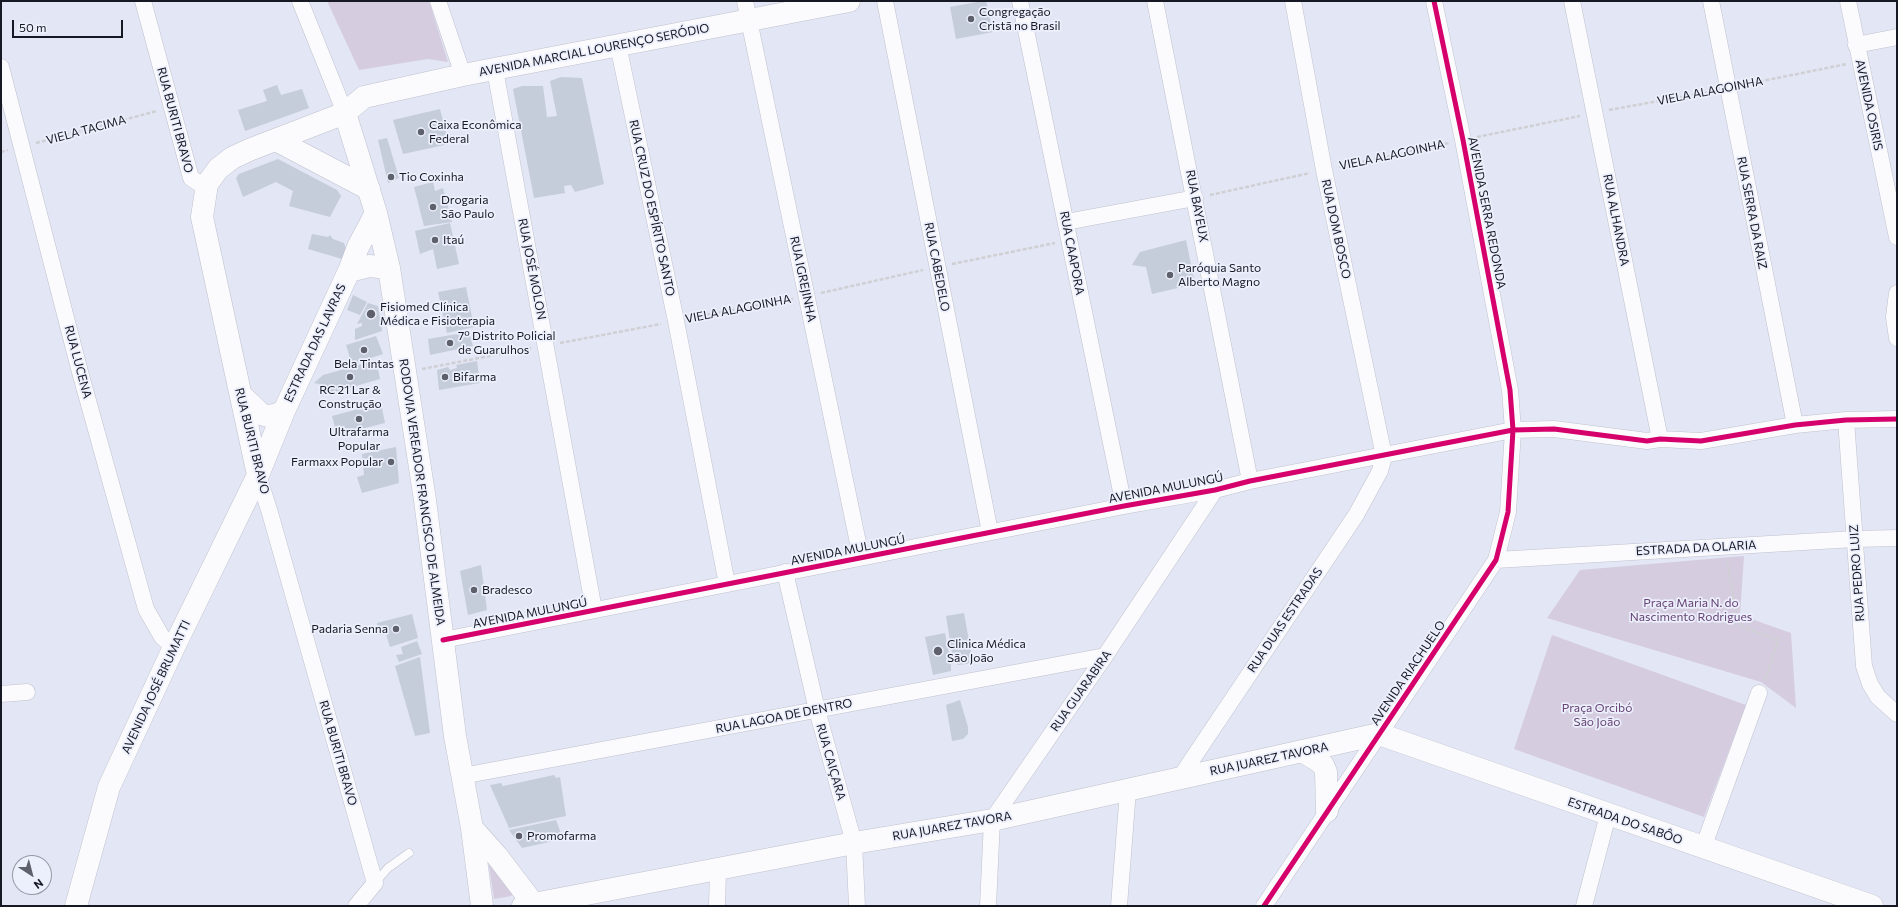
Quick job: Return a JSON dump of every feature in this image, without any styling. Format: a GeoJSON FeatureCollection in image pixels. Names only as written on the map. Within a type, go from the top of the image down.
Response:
{"type":"FeatureCollection","features":[{"type":"Feature","properties":{"kind":"main road","name":"AVENIDA MARCIAL LOURENÇO SERÓDIO"},"geometry":{"type":"LineString","coordinates":[[206,188],[214,173],[232,158],[345,113],[364,97],[463,75],[618,45],[747,11],[849,1]]}},
{"type":"Feature","properties":{"kind":"main road"},"geometry":{"type":"LineString","coordinates":[[345,113],[376,213]]}},
{"type":"Feature","properties":{"kind":"main road"},"geometry":{"type":"LineString","coordinates":[[276,140],[369,189]]}},
{"type":"Feature","properties":{"kind":"main road","name":"RUA BURITI BRAVO"},"geometry":{"type":"LineString","coordinates":[[206,188],[202,217],[258,475]]}},
{"type":"Feature","properties":{"kind":"main road","name":"RODOVIA VEREADOR FRANCISCO DE ALMEIDA"},"geometry":{"type":"LineString","coordinates":[[376,213],[390,268],[406,372],[462,776],[472,828],[482,906]]}},
{"type":"Feature","properties":{"kind":"main road","name":"ESTRADA DAS LAVRAS"},"geometry":{"type":"LineString","coordinates":[[258,475],[284,410],[349,271],[358,247],[376,213]]}},
{"type":"Feature","properties":{"kind":"main road"},"geometry":{"type":"LineString","coordinates":[[349,271],[369,266],[390,268]]}},
{"type":"Feature","properties":{"kind":"main road"},"geometry":{"type":"LineString","coordinates":[[241,395],[261,414],[275,415],[284,410]]}},
{"type":"Feature","properties":{"kind":"main road","name":"AVENIDA JOSÉ BRUMATTI"},"geometry":{"type":"LineString","coordinates":[[76,906],[109,787],[174,647],[258,475]]}},
{"type":"Feature","properties":{"kind":"main road","name":"RUA JUAREZ TAVORA"},"geometry":{"type":"LineString","coordinates":[[531,905],[854,843],[992,820],[1379,734]]}},
{"type":"Feature","properties":{"kind":"main road","name":"ESTRADA DO SABÔO"},"geometry":{"type":"LineString","coordinates":[[1379,734],[1872,906]]}},
{"type":"Feature","properties":{"kind":"main road"},"geometry":{"type":"LineString","coordinates":[[1302,751],[1323,765],[1326,772],[1328,811]]}},
{"type":"Feature","properties":{"kind":"main road"},"geometry":{"type":"LineString","coordinates":[[472,828],[497,856],[531,905]]}},
{"type":"Feature","properties":{"kind":"street","name":"RUA BURITI BRAVO"},"geometry":{"type":"LineString","coordinates":[[143,1],[191,178],[206,188]]}},
{"type":"Feature","properties":{"kind":"street"},"geometry":{"type":"LineString","coordinates":[[300,1],[345,113]]}},
{"type":"Feature","properties":{"kind":"street"},"geometry":{"type":"LineString","coordinates":[[438,1],[463,75]]}},
{"type":"Feature","properties":{"kind":"street","name":"RUA CABEDELO"},"geometry":{"type":"LineString","coordinates":[[885,1],[990,532]]}},
{"type":"Feature","properties":{"kind":"street","name":"RUA CAAPORA"},"geometry":{"type":"LineString","coordinates":[[1020,1],[1124,506]]}},
{"type":"Feature","properties":{"kind":"street","name":"RUA BAYEUX"},"geometry":{"type":"LineString","coordinates":[[1155,1],[1196,198],[1250,481]]}},
{"type":"Feature","properties":{"kind":"street","name":"RUA DOM BOSCO"},"geometry":{"type":"LineString","coordinates":[[1293,1],[1324,170],[1384,456]]}},
{"type":"Feature","properties":{"kind":"street","name":"AVENIDA SERRA REDONDA"},"geometry":{"type":"LineString","coordinates":[[1434,1],[1463,140],[1510,390],[1513,430]]}},
{"type":"Feature","properties":{"kind":"street","name":"RUA ALHANDRA"},"geometry":{"type":"LineString","coordinates":[[1572,1],[1660,439]]}},
{"type":"Feature","properties":{"kind":"street","name":"RUA SERRA DA RAIZ"},"geometry":{"type":"LineString","coordinates":[[1710,1],[1795,425]]}},
{"type":"Feature","properties":{"kind":"street","name":"AVENIDA OSIRIS"},"geometry":{"type":"LineString","coordinates":[[1848,1],[1897,237]]}},
{"type":"Feature","properties":{"kind":"street","name":"RUA IGREJINHA"},"geometry":{"type":"LineString","coordinates":[[747,11],[861,558]]}},
{"type":"Feature","properties":{"kind":"street"},"geometry":{"type":"LineString","coordinates":[[1856,45],[1897,37]]}},
{"type":"Feature","properties":{"kind":"street","name":"RUA CRUZ DO ESPÍRITO SANTO"},"geometry":{"type":"LineString","coordinates":[[618,45],[676,321],[727,584]]}},
{"type":"Feature","properties":{"kind":"street","name":"RUA LUCENA"},"geometry":{"type":"LineString","coordinates":[[1,67],[80,372],[146,608],[162,637],[174,647]]}},
{"type":"Feature","properties":{"kind":"street","name":"RUA JOSÉ MOLON"},"geometry":{"type":"LineString","coordinates":[[494,70],[594,610]]}},
{"type":"Feature","properties":{"kind":"street","name":"AVENIDA OSIRIS"},"geometry":{"type":"LineString","coordinates":[[1892,209],[1897,187]]}},
{"type":"Feature","properties":{"kind":"street"},"geometry":{"type":"LineString","coordinates":[[1066,222],[1196,198]]}},
{"type":"Feature","properties":{"kind":"street"},"geometry":{"type":"LineString","coordinates":[[1897,293],[1894,317],[1897,338]]}},
{"type":"Feature","properties":{"kind":"street","name":"AVENIDA MULUNGÚ"},"geometry":{"type":"LineString","coordinates":[[443,640],[990,532],[1215,490],[1250,481],[1513,430],[1575,430],[1619,438],[1647,441],[1660,439],[1701,441],[1795,425],[1846,420],[1897,419]]}},
{"type":"Feature","properties":{"kind":"street","name":"RUA PEDRO LUIZ"},"geometry":{"type":"LineString","coordinates":[[1846,420],[1864,666],[1870,684],[1878,697],[1897,714]]}},
{"type":"Feature","properties":{"kind":"street","name":"AVENIDA RIACHUELO"},"geometry":{"type":"LineString","coordinates":[[1264,906],[1496,560],[1508,512],[1513,430]]}},
{"type":"Feature","properties":{"kind":"street","name":"RUA DUAS ESTRADAS"},"geometry":{"type":"LineString","coordinates":[[1179,779],[1356,515],[1380,471],[1384,456]]}},
{"type":"Feature","properties":{"kind":"street","name":"RUA BURITI BRAVO"},"geometry":{"type":"LineString","coordinates":[[258,475],[375,884]]}},
{"type":"Feature","properties":{"kind":"street","name":"RUA GUARABIRA"},"geometry":{"type":"LineString","coordinates":[[992,820],[1105,656],[1215,490]]}},
{"type":"Feature","properties":{"kind":"street","name":"ESTRADA DA OLARIA"},"geometry":{"type":"LineString","coordinates":[[1496,560],[1724,546],[1897,538]]}},
{"type":"Feature","properties":{"kind":"street","name":"RUA CAIÇARA"},"geometry":{"type":"LineString","coordinates":[[785,572],[817,710],[854,843],[857,906]]}},
{"type":"Feature","properties":{"kind":"street","name":"RUA LAGOA DE DENTRO"},"geometry":{"type":"LineString","coordinates":[[462,776],[1105,656]]}},
{"type":"Feature","properties":{"kind":"street"},"geometry":{"type":"LineString","coordinates":[[1,694],[27,692]]}},
{"type":"Feature","properties":{"kind":"street"},"geometry":{"type":"LineString","coordinates":[[1703,848],[1760,693]]}},
{"type":"Feature","properties":{"kind":"street"},"geometry":{"type":"LineString","coordinates":[[1119,906],[1128,790]]}},
{"type":"Feature","properties":{"kind":"street"},"geometry":{"type":"LineString","coordinates":[[1584,906],[1608,815]]}},
{"type":"Feature","properties":{"kind":"street"},"geometry":{"type":"LineString","coordinates":[[988,906],[992,820]]}},
{"type":"Feature","properties":{"kind":"street"},"geometry":{"type":"LineString","coordinates":[[717,906],[718,870]]}},
{"type":"Feature","properties":{"kind":"street"},"geometry":{"type":"LineString","coordinates":[[356,906],[375,884]]}},
{"type":"Feature","properties":{"kind":"lane"},"geometry":{"type":"LineString","coordinates":[[375,884],[388,868],[409,854]]}},
{"type":"Feature","properties":{"kind":"path"},"geometry":{"type":"LineString","coordinates":[[1724,546],[1732,596],[1740,624],[1745,628],[1778,640],[1760,693]]}},
{"type":"Feature","properties":{"kind":"green space"},"geometry":{"type":"Polygon","coordinates":[[[327,1],[429,1],[448,62],[428,59],[359,70],[327,1]]]}},
{"type":"Feature","properties":{"kind":"green space","name":"Praça Maria N. do Nascimento Rodrigues"},"geometry":{"type":"Polygon","coordinates":[[[1744,556],[1740,615],[1791,633],[1796,708],[1761,682],[1547,618],[1580,570],[1744,556]]]}},
{"type":"Feature","properties":{"kind":"green space","name":"Praça Orcibó São João"},"geometry":{"type":"Polygon","coordinates":[[[1552,635],[1746,705],[1704,817],[1514,749],[1552,635]]]}},
{"type":"Feature","properties":{"kind":"green space"},"geometry":{"type":"Polygon","coordinates":[[[492,864],[514,893],[511,896],[494,899],[489,865],[492,864]]]}},
{"type":"Feature","properties":{"kind":"building","name":"Congregação Cristã no Brasil"},"geometry":{"type":"Polygon","coordinates":[[[986,1],[993,32],[956,39],[950,7],[986,1]]]}},
{"type":"Feature","properties":{"kind":"building"},"geometry":{"type":"Polygon","coordinates":[[[561,77],[582,78],[604,184],[575,192],[571,185],[564,186],[565,193],[534,198],[513,89],[522,86],[543,86],[547,117],[557,116],[550,81],[561,77]]]}},
{"type":"Feature","properties":{"kind":"building"},"geometry":{"type":"Polygon","coordinates":[[[277,85],[281,95],[302,89],[309,108],[245,131],[238,110],[267,101],[263,90],[277,85]]]}},
{"type":"Feature","properties":{"kind":"building","name":"Caixa Econômica Federal"},"geometry":{"type":"Polygon","coordinates":[[[440,109],[449,144],[403,154],[393,120],[440,109]]]}},
{"type":"Feature","properties":{"kind":"building"},"geometry":{"type":"Polygon","coordinates":[[[387,138],[399,178],[388,183],[378,140],[387,138]]]}},
{"type":"Feature","properties":{"kind":"building"},"geometry":{"type":"Polygon","coordinates":[[[278,159],[337,190],[341,196],[330,217],[289,206],[293,191],[276,182],[243,197],[236,178],[239,174],[278,159]]]}},
{"type":"Feature","properties":{"kind":"building","name":"Drogaria São Paulo"},"geometry":{"type":"Polygon","coordinates":[[[433,182],[435,191],[443,188],[452,222],[424,226],[414,187],[433,182]]]}},
{"type":"Feature","properties":{"kind":"building","name":"Itaú"},"geometry":{"type":"Polygon","coordinates":[[[450,223],[459,264],[437,269],[433,249],[420,254],[415,231],[450,223]]]}},
{"type":"Feature","properties":{"kind":"building"},"geometry":{"type":"Polygon","coordinates":[[[312,234],[328,237],[330,235],[333,239],[344,243],[346,249],[342,259],[308,249],[312,234]]]}},
{"type":"Feature","properties":{"kind":"building","name":"Paróquia Santo Alberto Magno"},"geometry":{"type":"Polygon","coordinates":[[[1186,240],[1195,284],[1152,294],[1146,267],[1132,265],[1140,252],[1186,240]]]}},
{"type":"Feature","properties":{"kind":"building"},"geometry":{"type":"Polygon","coordinates":[[[466,287],[474,327],[447,333],[438,292],[466,287]]]}},
{"type":"Feature","properties":{"kind":"building"},"geometry":{"type":"Polygon","coordinates":[[[353,295],[367,302],[360,315],[347,310],[353,295]]]}},
{"type":"Feature","properties":{"kind":"building","name":"Fisiomed Clínica Médica e Fisioterapia"},"geometry":{"type":"Polygon","coordinates":[[[368,303],[378,306],[382,331],[355,340],[355,329],[362,326],[362,323],[357,324],[368,303]]]}},
{"type":"Feature","properties":{"kind":"building","name":"7º Distrito Policial de Guarulhos"},"geometry":{"type":"Polygon","coordinates":[[[469,332],[473,346],[430,355],[428,339],[469,332]]]}},
{"type":"Feature","properties":{"kind":"building","name":"Bela Tintas"},"geometry":{"type":"Polygon","coordinates":[[[376,336],[383,354],[352,364],[346,345],[376,336]]]}},
{"type":"Feature","properties":{"kind":"building","name":"RC 21 Lar & Construção"},"geometry":{"type":"Polygon","coordinates":[[[376,360],[380,379],[321,396],[319,384],[314,383],[323,375],[376,360]]]}},
{"type":"Feature","properties":{"kind":"building"},"geometry":{"type":"Polygon","coordinates":[[[477,361],[480,383],[439,390],[437,370],[448,367],[450,370],[457,368],[456,365],[477,361]]]}},
{"type":"Feature","properties":{"kind":"building","name":"Ultrafarma Popular"},"geometry":{"type":"Polygon","coordinates":[[[381,403],[385,423],[337,435],[332,416],[381,403]]]}},
{"type":"Feature","properties":{"kind":"building"},"geometry":{"type":"Polygon","coordinates":[[[396,447],[399,483],[362,493],[357,477],[364,475],[362,454],[396,447]]]}},
{"type":"Feature","properties":{"kind":"building","name":"Bradesco"},"geometry":{"type":"Polygon","coordinates":[[[481,565],[487,610],[468,615],[460,571],[481,565]]]}},
{"type":"Feature","properties":{"kind":"building"},"geometry":{"type":"Polygon","coordinates":[[[964,613],[973,663],[958,665],[953,659],[946,616],[964,613]]]}},
{"type":"Feature","properties":{"kind":"building","name":"Padaria Senna"},"geometry":{"type":"Polygon","coordinates":[[[412,614],[418,638],[390,647],[386,634],[378,635],[377,623],[412,614]]]}},
{"type":"Feature","properties":{"kind":"building","name":"Clinica Médica São João"},"geometry":{"type":"Polygon","coordinates":[[[945,633],[951,671],[933,675],[925,637],[945,633]]]}},
{"type":"Feature","properties":{"kind":"building"},"geometry":{"type":"Polygon","coordinates":[[[417,641],[422,654],[399,662],[396,655],[403,654],[401,647],[417,641]]]}},
{"type":"Feature","properties":{"kind":"building"},"geometry":{"type":"Polygon","coordinates":[[[420,657],[430,733],[415,736],[395,666],[420,657]]]}},
{"type":"Feature","properties":{"kind":"building","name":"Clinica Médica São João"},"geometry":{"type":"Polygon","coordinates":[[[960,700],[968,727],[968,734],[963,739],[952,741],[946,705],[960,700]]]}},
{"type":"Feature","properties":{"kind":"building"},"geometry":{"type":"Polygon","coordinates":[[[554,775],[556,778],[560,777],[566,816],[509,828],[490,785],[501,783],[503,786],[554,775]]]}},
{"type":"Feature","properties":{"kind":"building"},"geometry":{"type":"Polygon","coordinates":[[[556,820],[563,839],[522,848],[509,830],[556,820]]]}},
{"type":"Feature","properties":{"kind":"cycle path"},"geometry":{"type":"LineString","coordinates":[[1264,906],[1496,560],[1508,512],[1513,430],[1510,390],[1463,140],[1434,1]]}},
{"type":"Feature","properties":{"kind":"cycle path"},"geometry":{"type":"LineString","coordinates":[[443,640],[1124,506],[1215,490],[1250,481],[1513,430],[1554,429],[1647,441],[1660,439],[1701,441],[1795,425],[1846,420],[1897,419]]}},
{"type":"Feature","properties":{"kind":"place","name":"Congregação Cristã no Brasil"},"geometry":{"type":"Point","coordinates":[971,19]}},
{"type":"Feature","properties":{"kind":"place","name":"Caixa Econômica Federal"},"geometry":{"type":"Point","coordinates":[421,132]}},
{"type":"Feature","properties":{"kind":"place","name":"Tio Coxinha"},"geometry":{"type":"Point","coordinates":[391,177]}},
{"type":"Feature","properties":{"kind":"place","name":"Drogaria São Paulo"},"geometry":{"type":"Point","coordinates":[433,207]}},
{"type":"Feature","properties":{"kind":"place","name":"Itaú"},"geometry":{"type":"Point","coordinates":[435,240]}},
{"type":"Feature","properties":{"kind":"place","name":"Paróquia Santo Alberto Magno"},"geometry":{"type":"Point","coordinates":[1170,275]}},
{"type":"Feature","properties":{"kind":"place","name":"Fisiomed Clínica Médica e Fisioterapia"},"geometry":{"type":"Point","coordinates":[371,314]}},
{"type":"Feature","properties":{"kind":"place","name":"7º Distrito Policial de Guarulhos"},"geometry":{"type":"Point","coordinates":[450,343]}},
{"type":"Feature","properties":{"kind":"place","name":"Bela Tintas"},"geometry":{"type":"Point","coordinates":[364,350]}},
{"type":"Feature","properties":{"kind":"place","name":"RC 21 Lar & Construção"},"geometry":{"type":"Point","coordinates":[350,377]}},
{"type":"Feature","properties":{"kind":"place","name":"Bifarma"},"geometry":{"type":"Point","coordinates":[445,377]}},
{"type":"Feature","properties":{"kind":"place","name":"Ultrafarma Popular"},"geometry":{"type":"Point","coordinates":[359,419]}},
{"type":"Feature","properties":{"kind":"place","name":"Farmaxx Popular"},"geometry":{"type":"Point","coordinates":[391,462]}},
{"type":"Feature","properties":{"kind":"place","name":"Bradesco"},"geometry":{"type":"Point","coordinates":[474,590]}},
{"type":"Feature","properties":{"kind":"place","name":"Padaria Senna"},"geometry":{"type":"Point","coordinates":[396,629]}},
{"type":"Feature","properties":{"kind":"place","name":"Clinica Médica São João"},"geometry":{"type":"Point","coordinates":[938,651]}},
{"type":"Feature","properties":{"kind":"place","name":"Promofarma"},"geometry":{"type":"Point","coordinates":[519,836]}}]}
